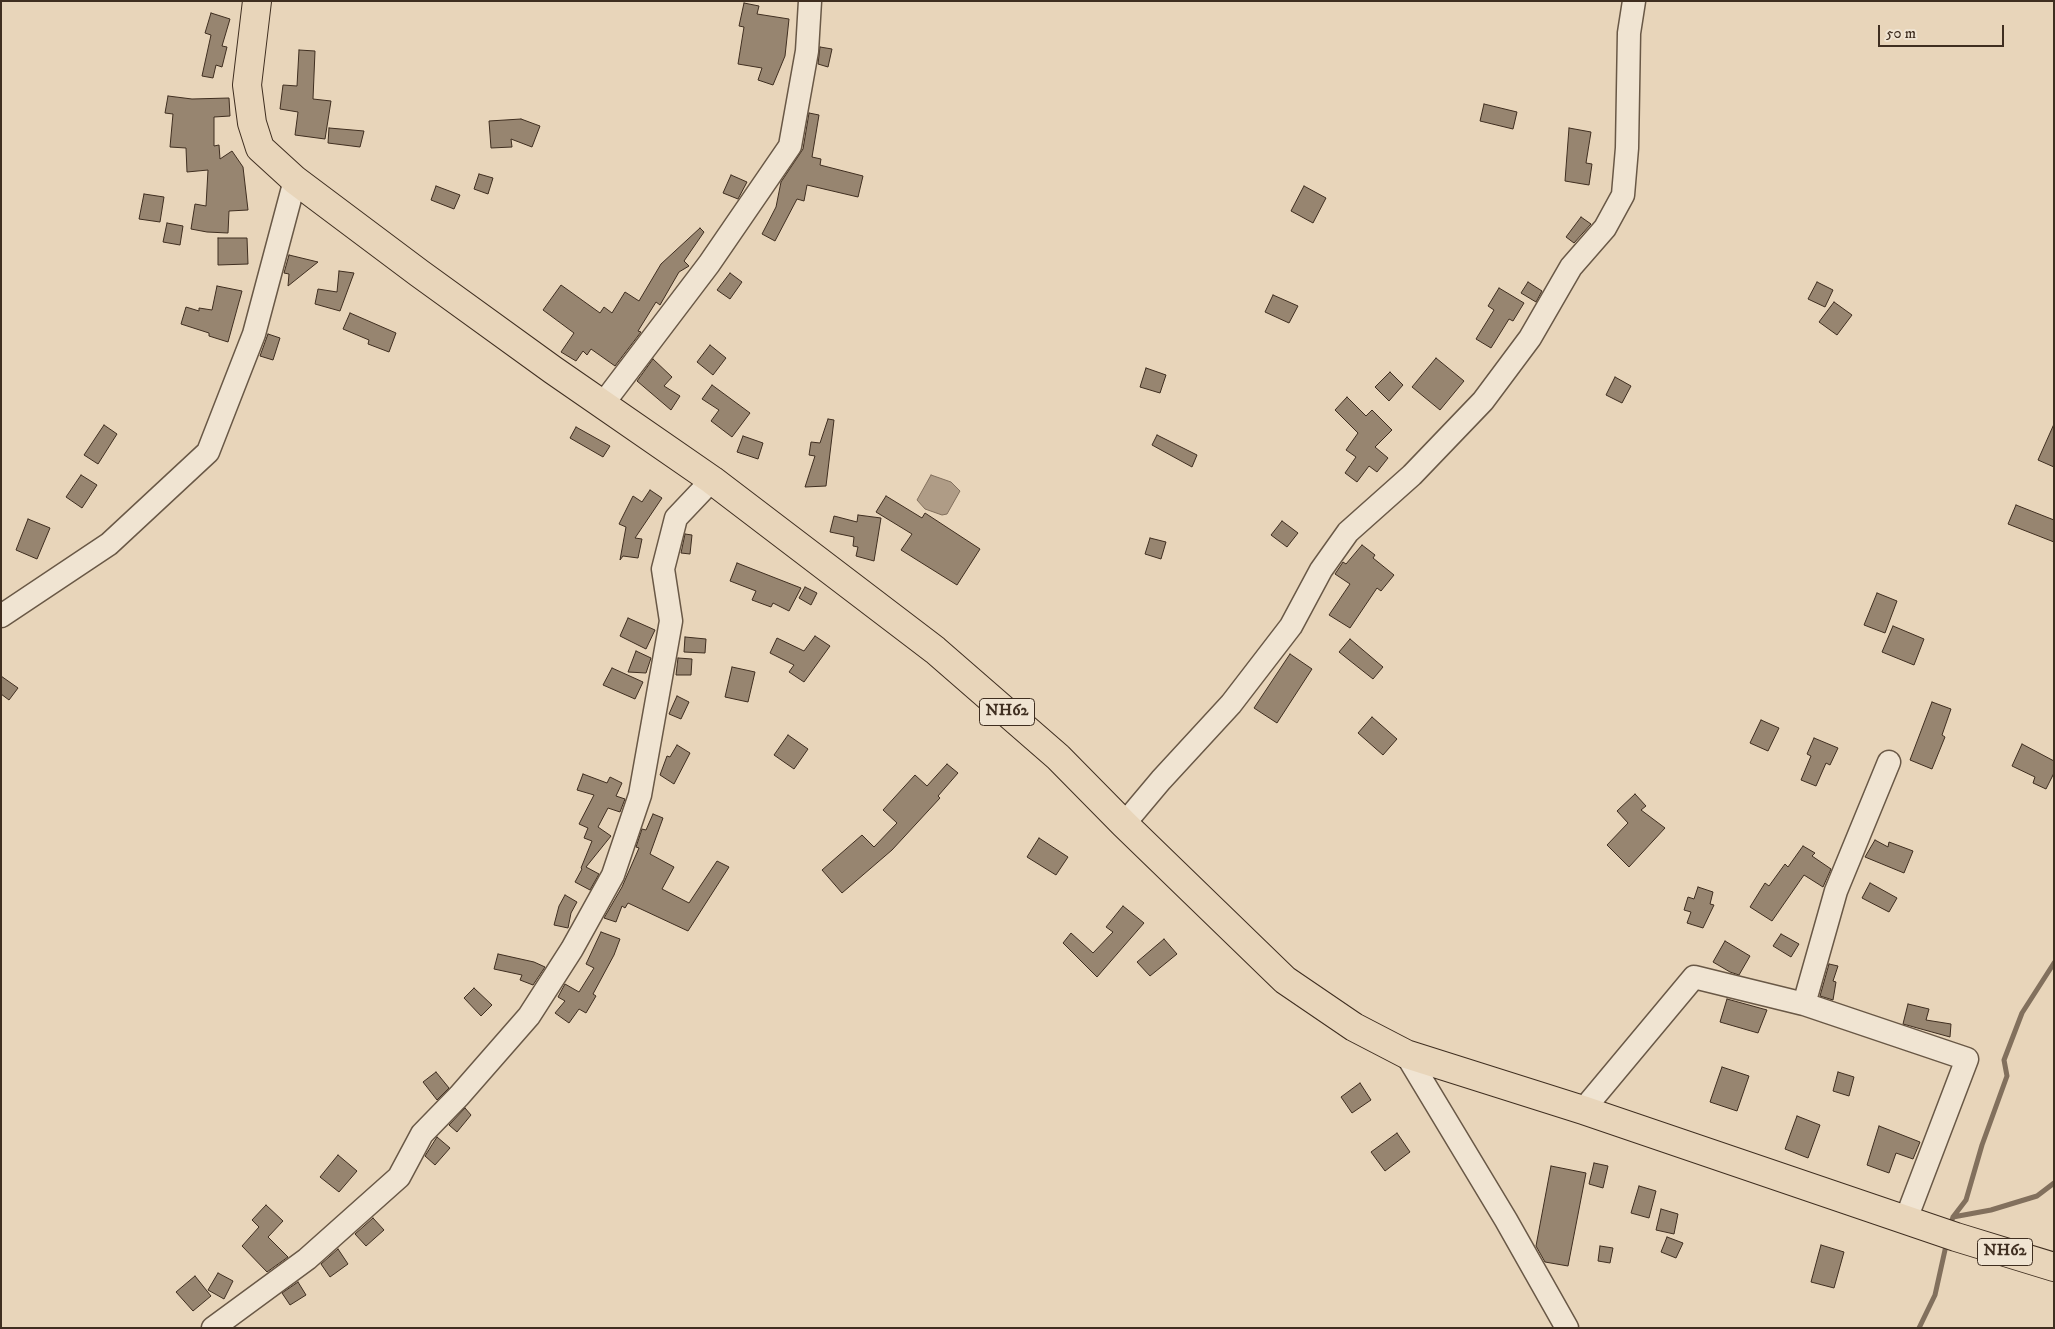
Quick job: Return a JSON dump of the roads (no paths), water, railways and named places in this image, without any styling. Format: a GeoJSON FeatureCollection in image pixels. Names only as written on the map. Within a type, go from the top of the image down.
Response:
{"type":"FeatureCollection","features":[{"type":"Feature","properties":{"kind":"main road","name":"NH62"},"geometry":{"type":"LineString","coordinates":[[257,1],[246,85],[252,123],[260,148],[295,180],[602,405],[712,480],[935,650],[1058,756],[1124,824],[1285,980],[1354,1027],[1406,1054],[1583,1110],[1946,1233],[2054,1266]]}},
{"type":"Feature","properties":{"kind":"street"},"geometry":{"type":"LineString","coordinates":[[602,405],[709,264],[790,146],[807,51],[810,1]]}},
{"type":"Feature","properties":{"kind":"street"},"geometry":{"type":"LineString","coordinates":[[1124,824],[1161,780],[1231,704],[1291,626],[1321,570],[1348,532],[1412,475],[1483,401],[1530,338],[1571,267],[1605,228],[1623,195],[1627,148],[1629,34],[1634,1]]}},
{"type":"Feature","properties":{"kind":"street"},"geometry":{"type":"LineString","coordinates":[[1,616],[109,544],[208,452],[254,334],[295,180]]}},
{"type":"Feature","properties":{"kind":"street"},"geometry":{"type":"LineString","coordinates":[[213,1328],[307,1259],[399,1177],[422,1134],[459,1096],[528,1016],[572,949],[612,874],[640,795],[671,621],[662,569],[676,518],[712,480]]}},
{"type":"Feature","properties":{"kind":"street"},"geometry":{"type":"LineString","coordinates":[[1804,1004],[1836,891],[1889,762]]}},
{"type":"Feature","properties":{"kind":"street"},"geometry":{"type":"LineString","coordinates":[[1583,1110],[1694,977],[1804,1004],[1967,1059],[1906,1219]]}},
{"type":"Feature","properties":{"kind":"street"},"geometry":{"type":"LineString","coordinates":[[1406,1054],[1506,1220],[1567,1328]]}},
{"type":"Feature","properties":{"kind":"waterway"},"geometry":{"type":"LineString","coordinates":[[1950,1226],[1953,1217],[1966,1200],[1982,1145],[2007,1076],[2004,1060],[2022,1013],[2054,963]]}},
{"type":"Feature","properties":{"kind":"waterway"},"geometry":{"type":"LineString","coordinates":[[1953,1217],[1991,1210],[2037,1196],[2054,1183]]}},
{"type":"Feature","properties":{"kind":"waterway"},"geometry":{"type":"LineString","coordinates":[[1919,1328],[1935,1295],[1947,1241]]}}]}
